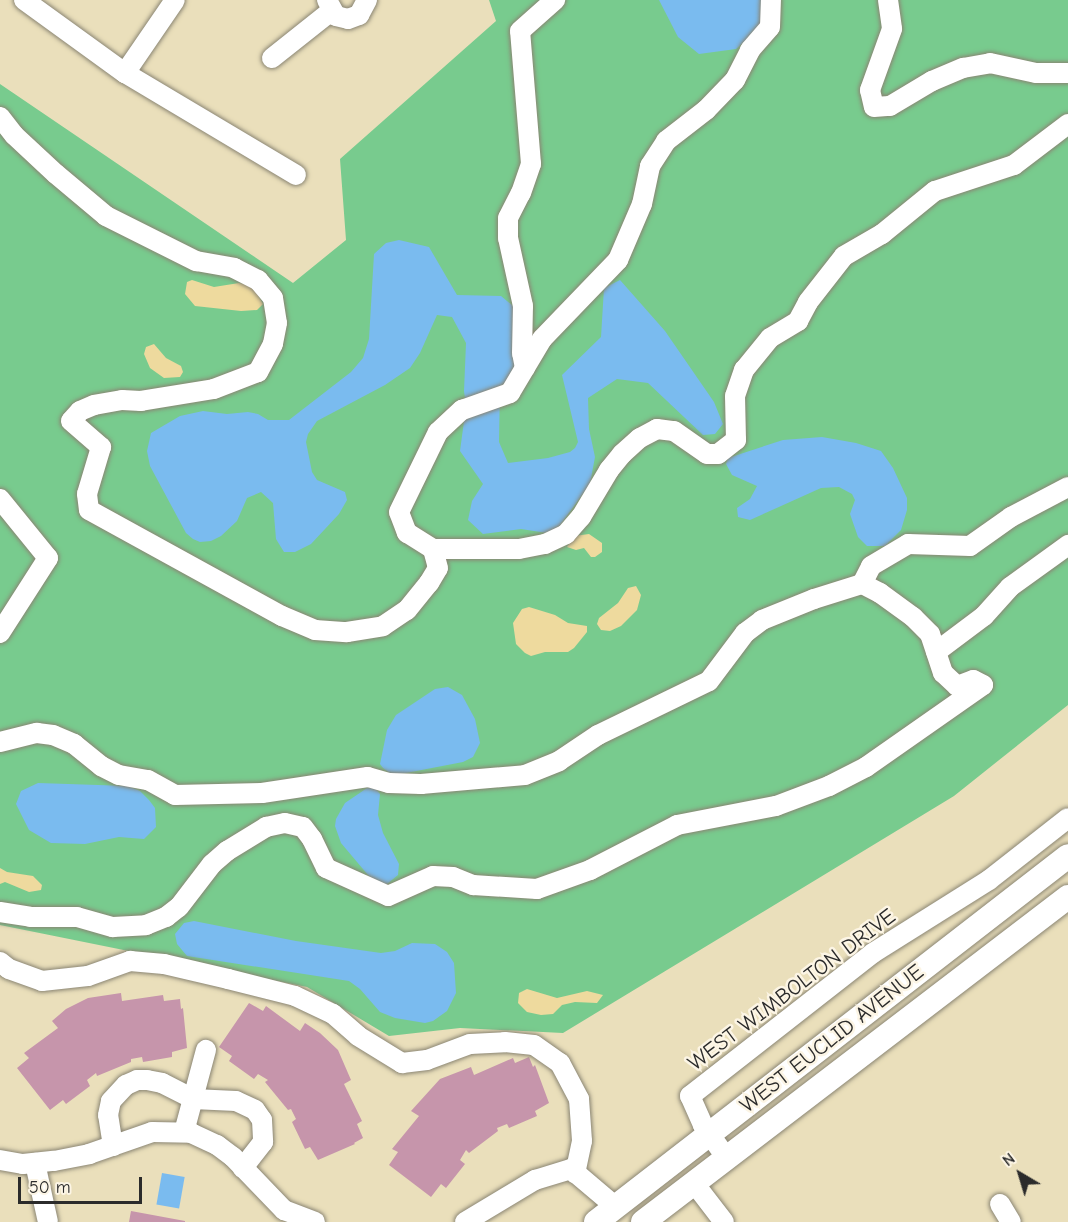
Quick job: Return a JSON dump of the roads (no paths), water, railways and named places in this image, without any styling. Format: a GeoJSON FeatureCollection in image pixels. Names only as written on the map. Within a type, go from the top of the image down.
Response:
{"type":"FeatureCollection","features":[{"type":"Feature","properties":{"kind":"main road","name":"WEST EUCLID AVENUE"},"geometry":{"type":"LineString","coordinates":[[596,1222],[1068,855]]}},
{"type":"Feature","properties":{"kind":"main road","name":"WEST EUCLID AVENUE"},"geometry":{"type":"LineString","coordinates":[[643,1222],[1068,897]]}},
{"type":"Feature","properties":{"kind":"street"},"geometry":{"type":"LineString","coordinates":[[24,0],[125,73],[296,176]]}},
{"type":"Feature","properties":{"kind":"street"},"geometry":{"type":"LineString","coordinates":[[125,73],[175,0]]}},
{"type":"Feature","properties":{"kind":"street"},"geometry":{"type":"LineString","coordinates":[[272,58],[329,6],[341,18],[354,18],[364,10],[367,0]]}},
{"type":"Feature","properties":{"kind":"street"},"geometry":{"type":"LineString","coordinates":[[525,368],[522,353],[523,306],[508,238],[508,218],[521,193],[531,164],[520,31],[555,0]]}},
{"type":"Feature","properties":{"kind":"street"},"geometry":{"type":"LineString","coordinates":[[771,0],[770,27],[750,51],[735,80],[706,110],[666,141],[650,166],[642,204],[618,260],[542,339],[510,393],[462,410],[438,432],[399,512],[407,533],[433,549],[519,549],[545,544],[566,534],[581,517],[609,470],[622,454],[640,438],[657,429],[674,431],[707,454],[718,454],[736,440],[735,396],[744,370],[770,338],[798,321],[808,302],[844,256],[882,234],[935,191],[1014,165],[1068,124]]}},
{"type":"Feature","properties":{"kind":"street"},"geometry":{"type":"LineString","coordinates":[[888,0],[892,29],[870,90],[874,107],[890,106],[932,81],[963,68],[990,63],[1036,73],[1068,73]]}},
{"type":"Feature","properties":{"kind":"street"},"geometry":{"type":"LineString","coordinates":[[0,117],[14,135],[106,216],[196,261],[234,268],[258,280],[273,297],[277,323],[273,344],[258,372],[214,389],[141,402],[122,399],[94,405],[71,420],[101,447],[87,494],[89,510],[282,616],[315,630],[347,632],[383,626],[407,610],[438,568],[433,549]]}},
{"type":"Feature","properties":{"kind":"street"},"geometry":{"type":"LineString","coordinates":[[0,742],[37,733],[53,735],[74,744],[101,766],[119,775],[148,780],[174,795],[262,793],[368,777],[389,783],[421,784],[525,775],[559,761],[598,735],[709,681],[745,633],[762,620],[814,598],[862,584],[871,566],[908,544],[970,546],[1011,517],[1068,487]]}},
{"type":"Feature","properties":{"kind":"street"},"geometry":{"type":"LineString","coordinates":[[0,499],[17,523],[48,558],[0,633]]}},
{"type":"Feature","properties":{"kind":"street"},"geometry":{"type":"LineString","coordinates":[[936,652],[984,616],[1010,588],[1068,545]]}},
{"type":"Feature","properties":{"kind":"street"},"geometry":{"type":"LineString","coordinates":[[0,912],[30,917],[76,917],[112,927],[146,925],[166,917],[179,907],[212,864],[227,851],[266,827],[285,823],[303,827],[312,839],[326,868],[388,897],[433,876],[453,877],[473,885],[537,889],[564,882],[650,842],[677,825],[776,806],[829,786],[866,767],[973,695],[983,685],[973,680],[957,686],[943,673],[930,634],[913,617],[862,584]]}},
{"type":"Feature","properties":{"kind":"street","name":"WEST WIMBOLTON DRIVE"},"geometry":{"type":"LineString","coordinates":[[726,1157],[709,1134],[690,1096],[873,953],[989,880],[1068,818]]}},
{"type":"Feature","properties":{"kind":"street"},"geometry":{"type":"LineString","coordinates":[[0,962],[9,969],[42,981],[88,976],[130,961],[164,964],[228,979],[295,996],[333,1014],[358,1036],[402,1063],[427,1060],[470,1044],[505,1042],[534,1044],[560,1063],[579,1099],[582,1141],[575,1173]]}},
{"type":"Feature","properties":{"kind":"street"},"geometry":{"type":"LineString","coordinates":[[184,1132],[206,1050]]}},
{"type":"Feature","properties":{"kind":"street"},"geometry":{"type":"LineString","coordinates":[[113,1146],[108,1115],[111,1101],[126,1085],[137,1080],[147,1080],[162,1083],[193,1099],[236,1101],[255,1110],[262,1120],[263,1142],[243,1168]]}},
{"type":"Feature","properties":{"kind":"street"},"geometry":{"type":"LineString","coordinates":[[0,1160],[35,1163],[89,1154],[152,1132],[191,1132],[217,1145],[284,1210],[315,1222]]}},
{"type":"Feature","properties":{"kind":"street"},"geometry":{"type":"LineString","coordinates":[[35,1163],[48,1222]]}},
{"type":"Feature","properties":{"kind":"street"},"geometry":{"type":"LineString","coordinates":[[465,1222],[535,1180],[571,1169],[616,1207]]}},
{"type":"Feature","properties":{"kind":"street"},"geometry":{"type":"LineString","coordinates":[[694,1183],[724,1222]]}},
{"type":"Feature","properties":{"kind":"street"},"geometry":{"type":"LineString","coordinates":[[1000,1204],[1011,1222]]}},
{"type":"Feature","properties":{"kind":"water"},"geometry":{"type":"Polygon","coordinates":[[[659,0],[762,0],[764,20],[757,30],[736,49],[699,54],[678,37],[659,0]]]}},
{"type":"Feature","properties":{"kind":"water"},"geometry":{"type":"Polygon","coordinates":[[[399,240],[429,247],[457,295],[501,296],[518,310],[517,361],[510,377],[500,388],[499,442],[508,463],[548,458],[570,452],[575,448],[578,442],[562,375],[601,337],[604,288],[620,280],[665,331],[714,402],[723,424],[715,434],[703,435],[648,383],[617,379],[588,398],[589,429],[595,457],[590,484],[558,528],[547,533],[521,529],[483,534],[468,520],[472,501],[483,484],[460,451],[466,406],[464,391],[466,343],[452,317],[437,315],[420,353],[410,368],[385,385],[317,421],[308,434],[306,442],[312,472],[317,480],[345,492],[347,500],[339,514],[311,544],[295,552],[284,552],[276,539],[273,503],[261,492],[247,498],[237,521],[221,536],[211,541],[200,542],[193,539],[186,533],[150,466],[147,451],[151,433],[180,416],[203,411],[227,414],[248,412],[258,414],[268,420],[289,420],[351,372],[363,358],[369,339],[374,254],[386,243],[399,240]]]}},
{"type":"Feature","properties":{"kind":"water"},"geometry":{"type":"Polygon","coordinates":[[[822,437],[856,443],[881,451],[893,468],[907,498],[907,510],[901,530],[885,546],[867,546],[858,537],[850,514],[855,500],[852,494],[839,487],[821,488],[750,520],[738,517],[737,508],[750,499],[757,486],[732,475],[726,464],[728,458],[783,440],[822,437]]]}},
{"type":"Feature","properties":{"kind":"water"},"geometry":{"type":"Polygon","coordinates":[[[448,687],[462,695],[475,719],[480,743],[473,757],[463,762],[391,774],[380,764],[387,730],[396,715],[435,689],[448,687]]]}},
{"type":"Feature","properties":{"kind":"water"},"geometry":{"type":"Polygon","coordinates":[[[38,783],[128,786],[140,791],[155,808],[156,827],[144,839],[119,837],[85,844],[51,843],[29,830],[16,804],[21,791],[38,783]]]}},
{"type":"Feature","properties":{"kind":"water"},"geometry":{"type":"Polygon","coordinates":[[[367,788],[375,788],[380,794],[378,815],[383,833],[399,864],[398,875],[387,884],[376,883],[368,875],[341,843],[335,826],[336,819],[345,803],[367,788]]]}},
{"type":"Feature","properties":{"kind":"water"},"geometry":{"type":"Polygon","coordinates":[[[194,921],[296,941],[381,953],[395,951],[412,943],[435,944],[447,952],[454,963],[456,993],[447,1011],[433,1021],[425,1023],[395,1018],[380,1012],[360,989],[349,981],[187,956],[177,944],[175,934],[184,923],[194,921]]]}},
{"type":"Feature","properties":{"kind":"water"},"geometry":{"type":"Polygon","coordinates":[[[162,1173],[185,1177],[179,1209],[156,1205],[162,1173]]]}}]}
